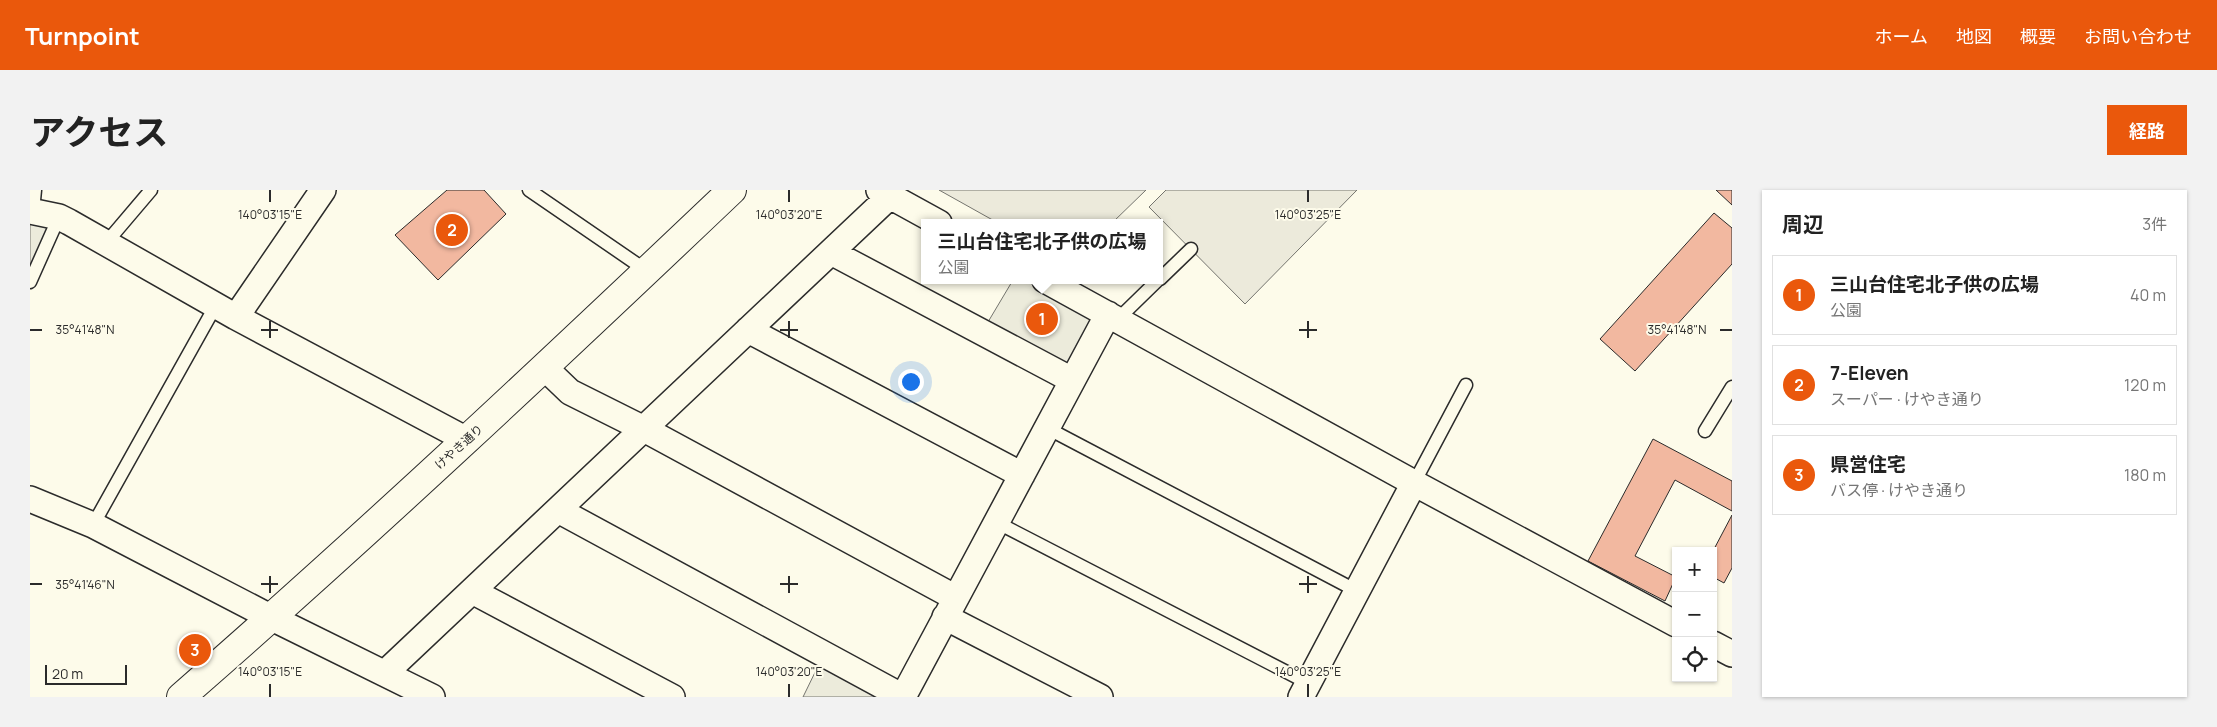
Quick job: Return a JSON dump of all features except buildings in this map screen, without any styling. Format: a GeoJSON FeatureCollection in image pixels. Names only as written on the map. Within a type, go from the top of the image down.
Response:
{"type":"FeatureCollection","features":[{"type":"Feature","properties":{"kind":"street"},"geometry":{"type":"LineString","coordinates":[[226,311],[323,190]]}},
{"type":"Feature","properties":{"kind":"street","name":"けやき通り"},"geometry":{"type":"LineString","coordinates":[[181,697],[272,618],[467,440],[732,190]]}},
{"type":"Feature","properties":{"kind":"street"},"geometry":{"type":"LineString","coordinates":[[385,673],[831,252],[885,193],[932,219]]}},
{"type":"Feature","properties":{"kind":"street"},"geometry":{"type":"LineString","coordinates":[[32,204],[59,217],[226,311],[467,440]]}},
{"type":"Feature","properties":{"kind":"street"},"geometry":{"type":"LineString","coordinates":[[831,252],[1072,380]]}},
{"type":"Feature","properties":{"kind":"street"},"geometry":{"type":"LineString","coordinates":[[1052,284],[1414,483],[1672,622]]}},
{"type":"Feature","properties":{"kind":"street"},"geometry":{"type":"LineString","coordinates":[[558,510],[903,697],[1072,380],[1112,317]]}},
{"type":"Feature","properties":{"kind":"street"},"geometry":{"type":"LineString","coordinates":[[748,330],[1022,475]]}},
{"type":"Feature","properties":{"kind":"street"},"geometry":{"type":"LineString","coordinates":[[545,368],[570,392],[644,429],[1100,697]]}},
{"type":"Feature","properties":{"kind":"street"},"geometry":{"type":"LineString","coordinates":[[1304,690],[1414,483]]}},
{"type":"Feature","properties":{"kind":"street"},"geometry":{"type":"LineString","coordinates":[[30,499],[93,525],[272,618],[432,697]]}},
{"type":"Feature","properties":{"kind":"street"},"geometry":{"type":"LineString","coordinates":[[472,591],[672,697]]}},
{"type":"Feature","properties":{"kind":"street"},"geometry":{"type":"LineString","coordinates":[[1717,646],[1732,654]]}},
{"type":"Feature","properties":{"kind":"lane"},"geometry":{"type":"LineString","coordinates":[[106,243],[151,190]]}},
{"type":"Feature","properties":{"kind":"lane"},"geometry":{"type":"LineString","coordinates":[[529,190],[647,271]]}},
{"type":"Feature","properties":{"kind":"lane"},"geometry":{"type":"LineString","coordinates":[[30,282],[59,217]]}},
{"type":"Feature","properties":{"kind":"lane"},"geometry":{"type":"LineString","coordinates":[[1163,276],[1191,249]]}},
{"type":"Feature","properties":{"kind":"lane"},"geometry":{"type":"LineString","coordinates":[[1112,317],[1154,284]]}},
{"type":"Feature","properties":{"kind":"lane"},"geometry":{"type":"LineString","coordinates":[[93,525],[226,311]]}},
{"type":"Feature","properties":{"kind":"lane"},"geometry":{"type":"LineString","coordinates":[[1414,483],[1466,385]]}},
{"type":"Feature","properties":{"kind":"lane"},"geometry":{"type":"LineString","coordinates":[[1705,431],[1732,387]]}},
{"type":"Feature","properties":{"kind":"lane"},"geometry":{"type":"LineString","coordinates":[[1047,428],[1357,591]]}},
{"type":"Feature","properties":{"kind":"lane"},"geometry":{"type":"LineString","coordinates":[[996,522],[1304,690]]}},
{"type":"Feature","properties":{"kind":"shaded area"},"geometry":{"type":"Polygon","coordinates":[[[939,190],[1146,190],[1116,219],[991,219],[939,190]]]}},
{"type":"Feature","properties":{"kind":"shaded area"},"geometry":{"type":"Polygon","coordinates":[[[1166,190],[1357,190],[1245,304],[1163,219],[1149,207],[1166,190]]]}},
{"type":"Feature","properties":{"kind":"shaded area"},"geometry":{"type":"Polygon","coordinates":[[[30,218],[51,220],[30,268],[30,218]]]}},
{"type":"Feature","properties":{"kind":"shaded area"},"geometry":{"type":"Polygon","coordinates":[[[1011,284],[1040,284],[1091,312],[1096,325],[1064,369],[985,327],[1011,284]]]}},
{"type":"Feature","properties":{"kind":"shaded area"},"geometry":{"type":"Polygon","coordinates":[[[822,658],[889,697],[803,697],[822,658]]]}},
{"type":"Feature","properties":{"kind":"place","name":"7-Eleven"},"geometry":{"type":"Point","coordinates":[452,230]}},
{"type":"Feature","properties":{"kind":"place","name":"三山台住宅北子供の広場"},"geometry":{"type":"Point","coordinates":[1042,319]}},
{"type":"Feature","properties":{"kind":"place","name":"県営住宅"},"geometry":{"type":"Point","coordinates":[195,650]}}]}
